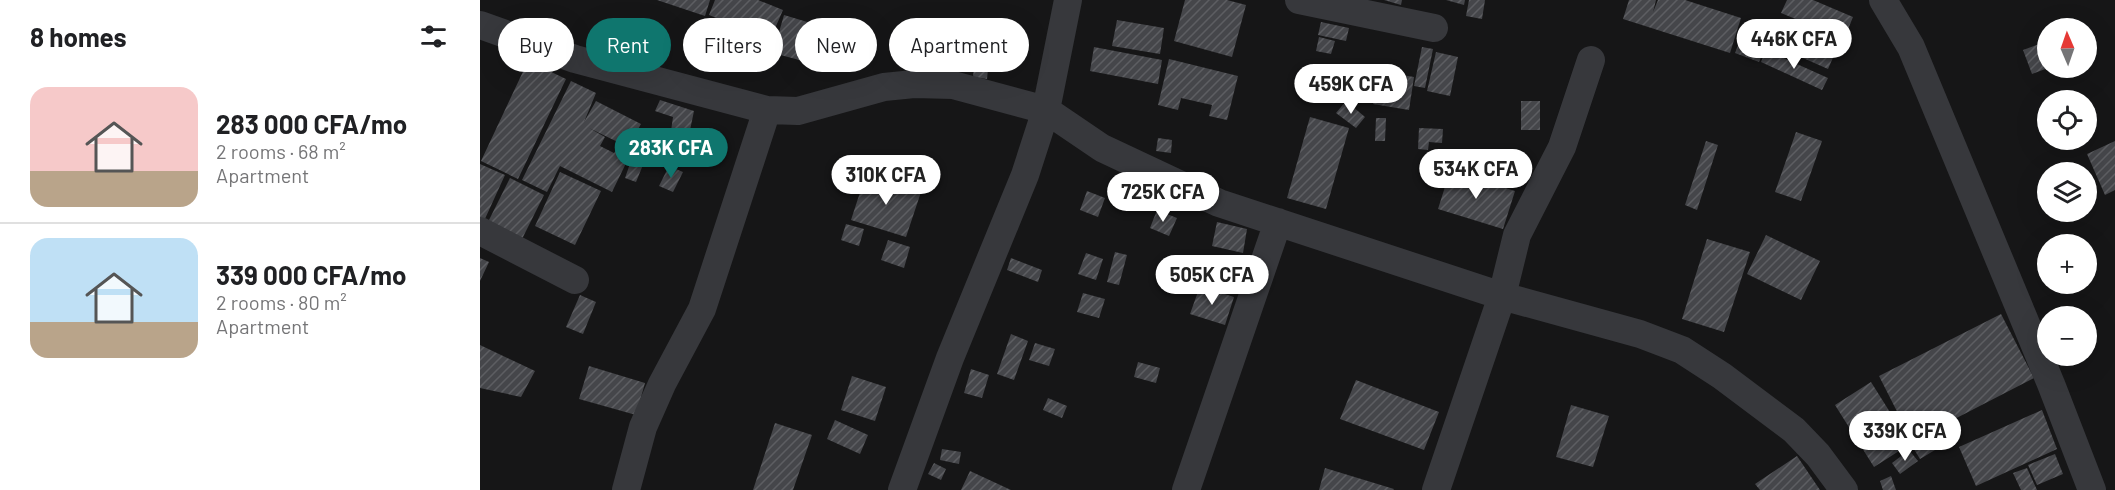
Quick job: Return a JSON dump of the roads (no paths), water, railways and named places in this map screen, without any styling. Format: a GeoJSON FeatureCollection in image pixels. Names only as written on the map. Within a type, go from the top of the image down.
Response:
{"type":"FeatureCollection","features":[{"type":"Feature","properties":{"kind":"street"},"geometry":{"type":"LineString","coordinates":[[902,490],[950,358],[1025,175],[1046,110],[1068,0]]}},
{"type":"Feature","properties":{"kind":"street"},"geometry":{"type":"LineString","coordinates":[[1299,0],[1434,28]]}},
{"type":"Feature","properties":{"kind":"street"},"geometry":{"type":"LineString","coordinates":[[1883,0],[1911,47],[2092,490]]}},
{"type":"Feature","properties":{"kind":"street"},"geometry":{"type":"LineString","coordinates":[[480,25],[575,59],[767,110],[798,111],[884,87],[914,84],[953,85],[1046,110],[1102,148],[1219,203],[1502,297],[1640,334],[1682,350],[1722,376],[1794,430],[1818,455],[1844,490]]}},
{"type":"Feature","properties":{"kind":"street"},"geometry":{"type":"LineString","coordinates":[[1436,490],[1502,297],[1517,235],[1562,147],[1591,60]]}},
{"type":"Feature","properties":{"kind":"street"},"geometry":{"type":"LineString","coordinates":[[626,490],[643,427],[662,384],[702,309],[767,110]]}},
{"type":"Feature","properties":{"kind":"street"},"geometry":{"type":"LineString","coordinates":[[1185,490],[1278,222]]}},
{"type":"Feature","properties":{"kind":"street"},"geometry":{"type":"LineString","coordinates":[[480,231],[575,280]]}}]}
